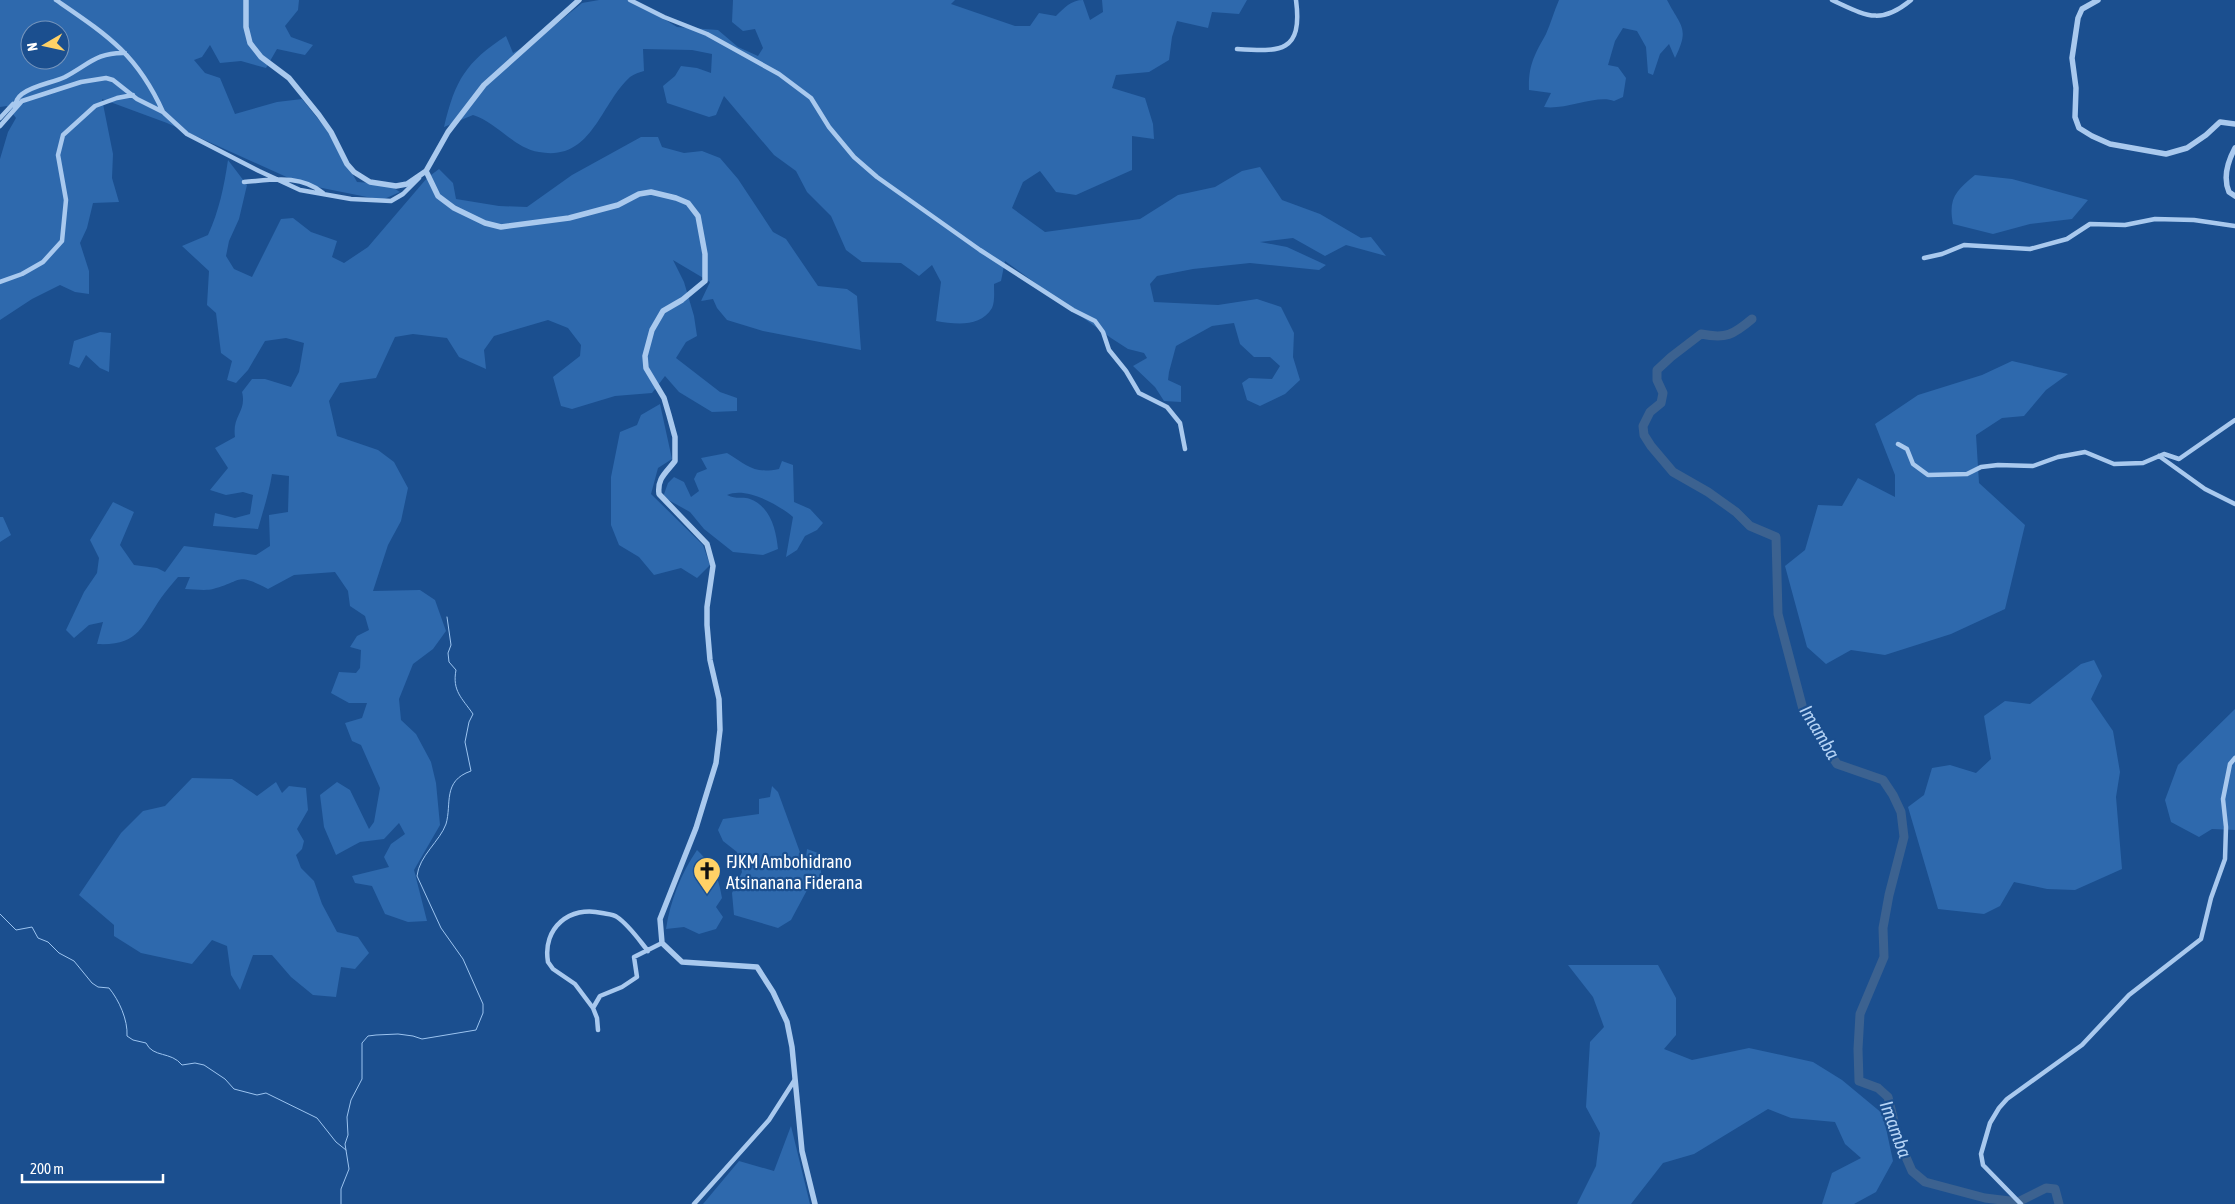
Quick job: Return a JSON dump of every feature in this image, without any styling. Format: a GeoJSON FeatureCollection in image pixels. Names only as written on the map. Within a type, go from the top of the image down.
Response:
{"type":"FeatureCollection","features":[{"type":"Feature","properties":{"kind":"street"},"geometry":{"type":"LineString","coordinates":[[56,0],[105,34],[136,63],[150,84],[163,112]]}},
{"type":"Feature","properties":{"kind":"street"},"geometry":{"type":"LineString","coordinates":[[246,0],[246,27],[250,43],[261,56],[289,78],[319,115],[331,132],[347,164],[354,172],[370,182],[396,186],[407,184],[426,172]]}},
{"type":"Feature","properties":{"kind":"street"},"geometry":{"type":"LineString","coordinates":[[0,126],[22,101],[81,82],[106,78],[163,112],[187,134],[300,190],[360,200],[391,201],[404,194],[426,172],[448,132],[484,84],[579,0]]}},
{"type":"Feature","properties":{"kind":"street"},"geometry":{"type":"LineString","coordinates":[[630,0],[664,17],[707,34],[779,74],[811,98],[829,127],[854,157],[877,177],[980,250],[1073,310],[1095,321],[1103,332],[1109,350],[1126,371],[1139,393],[1167,407],[1180,423],[1185,449]]}},
{"type":"Feature","properties":{"kind":"street"},"geometry":{"type":"LineString","coordinates":[[1237,49],[1268,51],[1287,45],[1298,20],[1296,0]]}},
{"type":"Feature","properties":{"kind":"street"},"geometry":{"type":"LineString","coordinates":[[1832,0],[1875,17],[1897,11],[1911,0]]}},
{"type":"Feature","properties":{"kind":"street"},"geometry":{"type":"LineString","coordinates":[[2098,0],[2082,9],[2074,42],[2072,58],[2076,88],[2074,113],[2079,128],[2110,144],[2166,154],[2179,152],[2194,144],[2220,122],[2235,124]]}},
{"type":"Feature","properties":{"kind":"street"},"geometry":{"type":"LineString","coordinates":[[0,118],[24,93],[66,76],[92,60],[110,53],[125,53]]}},
{"type":"Feature","properties":{"kind":"street"},"geometry":{"type":"LineString","coordinates":[[0,282],[22,274],[43,262],[62,241],[66,200],[58,155],[63,135],[95,106],[116,98],[133,95]]}},
{"type":"Feature","properties":{"kind":"street"},"geometry":{"type":"LineString","coordinates":[[15,107],[16,101]]}},
{"type":"Feature","properties":{"kind":"street"},"geometry":{"type":"LineString","coordinates":[[2235,148],[2228,163],[2226,180],[2229,192],[2235,196]]}},
{"type":"Feature","properties":{"kind":"street"},"geometry":{"type":"LineString","coordinates":[[426,172],[438,196],[454,208],[493,226],[538,223],[569,218],[618,205],[639,194],[651,192],[688,203],[698,216],[705,254],[705,281],[682,300],[663,311],[652,330],[644,356],[646,368],[664,398],[674,437],[675,461],[661,477],[658,486],[659,494],[707,544],[713,566],[707,607],[707,625],[711,667],[720,699],[720,730],[716,763],[696,828],[660,919],[662,943],[682,962],[757,967],[783,1009],[787,1022],[802,1152],[815,1204]]}},
{"type":"Feature","properties":{"kind":"street"},"geometry":{"type":"LineString","coordinates":[[244,182],[298,180],[324,194]]}},
{"type":"Feature","properties":{"kind":"street"},"geometry":{"type":"LineString","coordinates":[[1924,258],[1942,254],[1964,245],[2030,249],[2067,239],[2090,224],[2125,225],[2155,219],[2194,220],[2235,226]]}},
{"type":"Feature","properties":{"kind":"street"},"geometry":{"type":"LineString","coordinates":[[1898,444],[1907,449],[1913,464],[1928,475],[1967,474],[1981,466],[2033,466],[2058,457],[2085,452],[2114,464],[2144,464],[2164,454],[2179,459],[2235,420]]}},
{"type":"Feature","properties":{"kind":"street"},"geometry":{"type":"LineString","coordinates":[[2159,456],[2205,489],[2235,504]]}},
{"type":"Feature","properties":{"kind":"street"},"geometry":{"type":"LineString","coordinates":[[2022,1204],[1983,1165],[1981,1154],[1990,1123],[2007,1099],[2082,1045],[2129,995],[2201,939],[2211,898],[2225,859],[2226,827],[2223,799],[2230,764],[2235,758]]}},
{"type":"Feature","properties":{"kind":"street"},"geometry":{"type":"LineString","coordinates":[[598,1030],[597,1018],[593,1008],[575,984],[553,969],[548,962],[550,941],[557,925],[569,915],[579,911],[592,910],[616,916],[648,951]]}},
{"type":"Feature","properties":{"kind":"street"},"geometry":{"type":"LineString","coordinates":[[593,1008],[600,996],[622,987],[636,977],[634,957],[662,943]]}},
{"type":"Feature","properties":{"kind":"street"},"geometry":{"type":"LineString","coordinates":[[694,1204],[769,1120],[794,1081]]}},
{"type":"Feature","properties":{"kind":"shaded area"},"geometry":{"type":"Polygon","coordinates":[[[0,0],[299,0],[298,10],[285,26],[291,37],[313,45],[305,55],[277,49],[266,68],[241,61],[220,63],[210,45],[202,57],[194,60],[205,73],[220,78],[235,114],[277,102],[302,99],[331,135],[357,182],[387,184],[400,192],[382,200],[302,184],[167,123],[102,99],[113,154],[112,178],[119,202],[93,203],[87,228],[80,243],[89,271],[89,294],[75,292],[60,285],[32,299],[0,320],[0,159],[8,132],[16,118],[7,106],[0,107],[0,0]]]}},
{"type":"Feature","properties":{"kind":"shaded area"},"geometry":{"type":"Polygon","coordinates":[[[599,0],[627,0],[648,9],[677,27],[718,30],[738,47],[758,56],[763,48],[755,29],[743,31],[732,22],[733,0],[955,0],[951,4],[1015,26],[1030,26],[1039,13],[1056,16],[1068,5],[1079,0],[1083,0],[1090,20],[1103,12],[1102,0],[1247,0],[1239,14],[1212,12],[1208,28],[1177,21],[1172,37],[1169,60],[1149,72],[1116,75],[1112,88],[1145,98],[1153,124],[1154,139],[1132,136],[1132,170],[1076,195],[1056,192],[1040,171],[1023,182],[1012,208],[1045,232],[1140,219],[1178,195],[1215,187],[1242,171],[1260,167],[1282,200],[1320,214],[1361,238],[1371,237],[1386,256],[1346,245],[1325,256],[1293,238],[1260,242],[1287,247],[1326,265],[1319,270],[1250,263],[1193,269],[1157,276],[1150,284],[1154,302],[1218,305],[1257,299],[1281,307],[1294,333],[1293,357],[1300,380],[1285,394],[1260,406],[1247,400],[1242,383],[1249,378],[1272,379],[1280,366],[1270,357],[1254,357],[1240,344],[1234,323],[1212,326],[1176,346],[1168,380],[1181,386],[1181,402],[1164,401],[1155,387],[1133,366],[1147,358],[1144,353],[1128,349],[1111,338],[1005,261],[1001,281],[994,284],[993,306],[987,314],[981,319],[967,323],[936,321],[941,282],[932,265],[919,276],[901,263],[862,262],[846,250],[831,216],[807,192],[796,171],[774,155],[724,96],[716,115],[709,117],[667,103],[663,86],[675,76],[681,66],[697,68],[711,73],[712,54],[692,50],[643,49],[644,71],[630,77],[620,88],[583,140],[571,148],[557,153],[539,152],[521,146],[490,123],[473,115],[444,127],[458,84],[472,64],[492,45],[506,36],[513,53],[538,39],[582,3],[599,0]]]}},
{"type":"Feature","properties":{"kind":"shaded area"},"geometry":{"type":"Polygon","coordinates":[[[1559,0],[1667,0],[1682,28],[1683,34],[1680,48],[1675,58],[1669,44],[1660,54],[1653,75],[1648,73],[1646,47],[1637,31],[1623,28],[1615,41],[1608,65],[1618,67],[1626,78],[1623,97],[1614,101],[1600,99],[1562,106],[1544,107],[1551,93],[1529,90],[1530,74],[1533,60],[1546,34],[1559,0]]]}},
{"type":"Feature","properties":{"kind":"shaded area"},"geometry":{"type":"Polygon","coordinates":[[[641,137],[658,137],[662,147],[684,153],[702,151],[720,158],[738,179],[773,232],[786,239],[818,286],[847,289],[857,296],[861,350],[763,331],[727,320],[717,308],[713,299],[701,301],[710,282],[673,260],[684,282],[694,316],[697,336],[686,342],[676,358],[720,392],[737,398],[737,411],[712,412],[679,392],[665,376],[652,393],[615,396],[572,409],[561,406],[553,377],[580,356],[581,345],[568,328],[548,320],[494,336],[484,350],[486,369],[459,357],[447,338],[413,334],[395,337],[376,378],[340,383],[329,401],[337,436],[378,450],[394,462],[408,488],[401,521],[388,545],[373,591],[420,590],[435,600],[446,631],[433,649],[413,664],[399,699],[401,720],[416,734],[431,762],[436,783],[440,825],[414,870],[427,921],[408,922],[385,914],[372,886],[355,883],[352,876],[389,867],[384,857],[391,844],[405,834],[399,823],[384,839],[360,842],[336,855],[324,827],[320,795],[337,782],[350,790],[369,829],[374,822],[380,788],[361,745],[352,741],[345,723],[362,718],[367,703],[349,703],[331,693],[339,672],[356,673],[360,668],[361,650],[350,647],[357,636],[369,630],[365,616],[350,606],[348,591],[335,572],[294,575],[268,589],[244,579],[210,590],[185,589],[190,577],[178,577],[137,633],[122,642],[97,644],[103,622],[89,625],[74,638],[66,630],[84,592],[97,573],[99,558],[90,540],[113,502],[134,512],[120,545],[134,565],[157,568],[165,572],[184,546],[256,555],[270,546],[269,515],[288,512],[289,476],[272,474],[258,529],[213,526],[215,513],[235,518],[250,514],[253,495],[243,492],[226,495],[210,490],[228,468],[215,448],[235,437],[236,424],[243,404],[242,392],[252,379],[265,379],[291,387],[299,372],[304,343],[286,338],[265,341],[248,370],[236,383],[227,380],[232,361],[221,353],[216,313],[207,305],[209,271],[182,246],[208,235],[221,199],[228,160],[247,185],[239,219],[229,241],[226,256],[234,269],[252,277],[281,219],[293,218],[311,232],[337,241],[332,257],[344,263],[368,247],[427,178],[439,169],[453,183],[456,199],[499,206],[527,207],[572,175],[641,137]]]}},
{"type":"Feature","properties":{"kind":"shaded area"},"geometry":{"type":"Polygon","coordinates":[[[1975,175],[2012,179],[2088,200],[2072,219],[2030,224],[1993,234],[1953,224],[1952,208],[1955,196],[1975,175]]]}},
{"type":"Feature","properties":{"kind":"shaded area"},"geometry":{"type":"Polygon","coordinates":[[[100,332],[111,333],[109,372],[100,368],[86,355],[79,368],[69,364],[74,341],[100,332]]]}},
{"type":"Feature","properties":{"kind":"shaded area"},"geometry":{"type":"Polygon","coordinates":[[[2012,361],[2068,374],[2046,390],[2024,416],[2002,418],[1976,435],[1979,483],[2025,525],[2005,609],[1951,634],[1885,655],[1851,650],[1826,664],[1807,647],[1785,566],[1805,550],[1818,505],[1842,506],[1858,478],[1895,497],[1895,475],[1875,424],[1918,395],[1982,375],[2012,361]]]}},
{"type":"Feature","properties":{"kind":"shaded area"},"geometry":{"type":"Polygon","coordinates":[[[660,404],[672,459],[658,468],[651,494],[703,545],[710,565],[697,578],[681,568],[654,575],[639,557],[619,545],[611,525],[611,477],[620,432],[637,425],[641,415],[660,404]]]}},
{"type":"Feature","properties":{"kind":"shaded area"},"geometry":{"type":"Polygon","coordinates":[[[727,453],[757,470],[779,469],[782,461],[793,465],[794,502],[810,509],[823,523],[817,530],[805,536],[797,550],[786,557],[793,517],[762,498],[743,493],[727,495],[750,499],[768,513],[776,534],[778,549],[763,555],[733,552],[704,529],[690,512],[663,497],[668,483],[674,477],[684,482],[691,497],[699,491],[694,479],[697,473],[707,469],[701,458],[727,453]]]}},
{"type":"Feature","properties":{"kind":"shaded area"},"geometry":{"type":"Polygon","coordinates":[[[0,517],[3,517],[11,535],[0,542],[0,517]]]}},
{"type":"Feature","properties":{"kind":"shaded area"},"geometry":{"type":"Polygon","coordinates":[[[2094,660],[2102,676],[2091,699],[2113,731],[2120,772],[2116,797],[2122,869],[2075,890],[2047,889],[2014,882],[2000,906],[1984,914],[1938,909],[1908,807],[1924,795],[1932,768],[1950,765],[1976,773],[1991,759],[1984,716],[2005,701],[2030,704],[2081,664],[2094,660]]]}},
{"type":"Feature","properties":{"kind":"shaded area"},"geometry":{"type":"Polygon","coordinates":[[[2235,709],[2235,830],[2212,829],[2199,837],[2171,822],[2165,800],[2178,765],[2235,709]]]}},
{"type":"Feature","properties":{"kind":"shaded area"},"geometry":{"type":"Polygon","coordinates":[[[192,778],[232,779],[257,796],[276,782],[282,793],[289,786],[306,788],[308,810],[297,829],[304,841],[302,849],[296,855],[301,868],[314,881],[322,904],[337,932],[358,937],[369,953],[355,969],[341,967],[336,997],[313,995],[291,977],[272,955],[253,955],[240,990],[231,975],[227,946],[212,940],[192,964],[141,953],[114,936],[114,925],[79,895],[121,833],[143,811],[165,806],[192,778]]]}},
{"type":"Feature","properties":{"kind":"shaded area"},"geometry":{"type":"Polygon","coordinates":[[[772,786],[778,792],[805,866],[807,849],[818,853],[822,878],[813,879],[791,920],[778,928],[734,915],[732,893],[742,872],[737,852],[723,841],[718,830],[723,819],[759,814],[759,799],[770,797],[772,786]]]}},
{"type":"Feature","properties":{"kind":"shaded area"},"geometry":{"type":"Polygon","coordinates":[[[697,850],[708,861],[717,877],[722,898],[716,907],[723,917],[716,929],[699,934],[684,927],[666,929],[677,888],[697,850]]]}},
{"type":"Feature","properties":{"kind":"shaded area"},"geometry":{"type":"Polygon","coordinates":[[[1568,965],[1658,965],[1676,998],[1676,1035],[1664,1049],[1692,1060],[1749,1048],[1813,1062],[1842,1080],[1883,1114],[1893,1161],[1876,1192],[1854,1204],[1822,1204],[1832,1173],[1861,1158],[1845,1144],[1835,1122],[1791,1118],[1768,1109],[1694,1154],[1663,1163],[1631,1204],[1577,1204],[1596,1166],[1600,1133],[1586,1107],[1590,1042],[1604,1027],[1593,997],[1568,965]]]}},
{"type":"Feature","properties":{"kind":"shaded area"},"geometry":{"type":"Polygon","coordinates":[[[791,1126],[810,1204],[703,1204],[739,1161],[774,1171],[791,1126]]]}},
{"type":"Feature","properties":{"kind":"waterway","name":"Imamba"},"geometry":{"type":"LineString","coordinates":[[1752,319],[1740,329],[1723,336],[1701,334],[1657,370],[1657,380],[1663,393],[1661,403],[1650,412],[1643,426],[1644,435],[1673,472],[1708,492],[1736,512],[1750,526],[1776,537],[1778,614],[1804,713],[1837,764],[1883,780],[1901,812],[1904,837],[1889,895],[1883,928],[1884,957],[1860,1014],[1859,1081],[1878,1088],[1888,1097],[1899,1141],[1912,1171],[1925,1182],[1985,1198],[2018,1202],[2046,1188],[2055,1189],[2059,1204]]}},
{"type":"Feature","properties":{"kind":"waterway"},"geometry":{"type":"LineString","coordinates":[[341,1204],[341,1189],[349,1169],[345,1144],[348,1135],[347,1117],[351,1100],[362,1079],[362,1043],[368,1036],[376,1035],[398,1034],[422,1039],[476,1030],[483,1013],[483,1004],[463,959],[441,928],[417,876],[425,855],[446,824],[452,787],[462,775],[471,771],[465,742],[469,722],[473,714],[459,694],[455,683],[456,670],[449,662],[448,653],[451,645],[447,617]]}},
{"type":"Feature","properties":{"kind":"waterway"},"geometry":{"type":"LineString","coordinates":[[0,914],[16,930],[32,927],[38,938],[48,942],[59,953],[74,961],[92,983],[98,987],[109,988],[122,1010],[127,1036],[133,1040],[146,1043],[153,1051],[173,1058],[182,1065],[195,1063],[204,1065],[225,1079],[234,1089],[257,1095],[266,1093],[317,1118],[336,1142],[346,1150]]}},
{"type":"Feature","properties":{"kind":"place","name":"FJKM Ambohidrano Atsinanana Fiderana"},"geometry":{"type":"Point","coordinates":[707,895]}}]}
